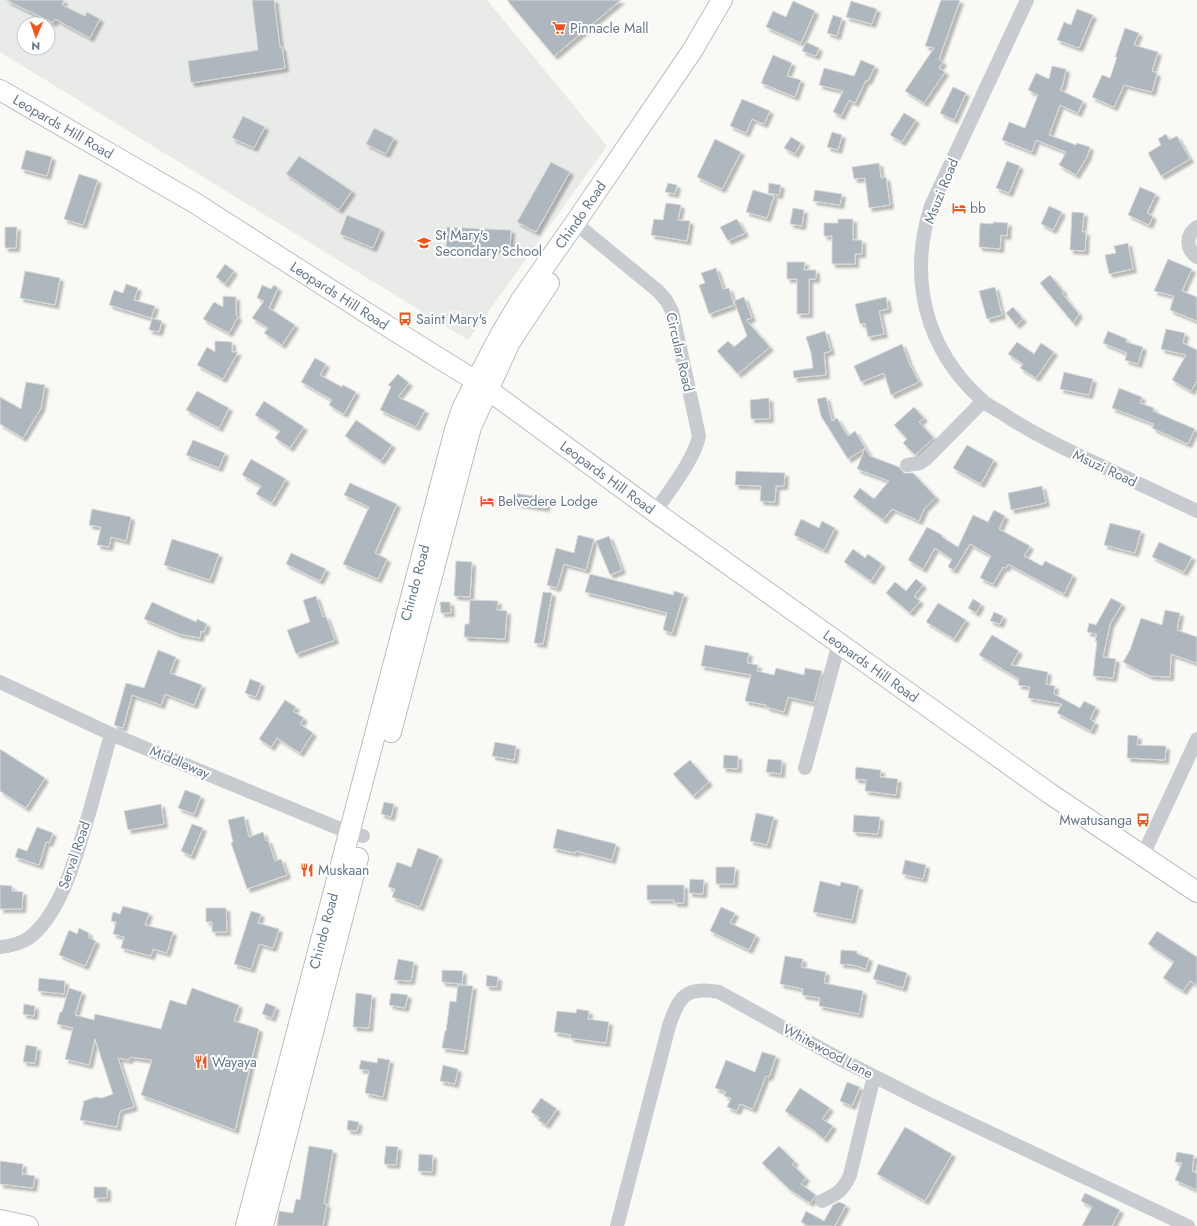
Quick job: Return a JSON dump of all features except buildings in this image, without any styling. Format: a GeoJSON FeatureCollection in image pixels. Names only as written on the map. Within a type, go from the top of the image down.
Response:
{"type":"FeatureCollection","features":[{"type":"Feature","properties":{"kind":"main road","name":"Chindo Road"},"geometry":{"type":"LineString","coordinates":[[246,1226],[483,386],[498,353],[510,342],[580,227],[692,51],[722,0]]}},
{"type":"Feature","properties":{"kind":"main road","name":"Chindo Road"},"geometry":{"type":"LineString","coordinates":[[580,227],[701,58],[735,0]]}},
{"type":"Feature","properties":{"kind":"main road","name":"Leopards Hill Road"},"geometry":{"type":"LineString","coordinates":[[0,90],[196,203],[483,386],[655,512],[1049,793],[1197,892]]}},
{"type":"Feature","properties":{"kind":"main road"},"geometry":{"type":"LineString","coordinates":[[445,362],[463,361],[498,353],[500,378],[506,397],[518,411]]}},
{"type":"Feature","properties":{"kind":"main road"},"geometry":{"type":"LineString","coordinates":[[445,362],[456,375],[462,391],[462,409]]}},
{"type":"Feature","properties":{"kind":"main road","name":"Chindo Road"},"geometry":{"type":"LineString","coordinates":[[263,1226],[455,430],[462,409],[483,386]]}},
{"type":"Feature","properties":{"kind":"main road"},"geometry":{"type":"LineString","coordinates":[[471,427],[484,416],[500,410],[518,411]]}},
{"type":"Feature","properties":{"kind":"main road"},"geometry":{"type":"LineString","coordinates":[[0,1220],[28,1226]]}},
{"type":"Feature","properties":{"kind":"street","name":"Msuzi Road"},"geometry":{"type":"LineString","coordinates":[[1027,0],[931,206],[923,239],[921,276],[923,294],[934,336],[943,354],[956,372],[983,401],[1019,425],[1197,511]]}},
{"type":"Feature","properties":{"kind":"street","name":"Circular Road"},"geometry":{"type":"LineString","coordinates":[[580,227],[658,291],[666,300],[673,317],[699,436],[697,446],[655,512]]}},
{"type":"Feature","properties":{"kind":"street"},"geometry":{"type":"LineString","coordinates":[[1197,227],[1190,234],[1188,240],[1191,252],[1197,257]]}},
{"type":"Feature","properties":{"kind":"street"},"geometry":{"type":"LineString","coordinates":[[907,465],[920,463],[926,459],[983,401]]}},
{"type":"Feature","properties":{"kind":"street"},"geometry":{"type":"LineString","coordinates":[[805,768],[839,643]]}},
{"type":"Feature","properties":{"kind":"street","name":"Middleway"},"geometry":{"type":"LineString","coordinates":[[0,682],[111,734],[357,835]]}},
{"type":"Feature","properties":{"kind":"street","name":"Serval Road"},"geometry":{"type":"LineString","coordinates":[[0,947],[15,944],[28,938],[39,927],[58,899],[67,881],[78,851],[111,734]]}},
{"type":"Feature","properties":{"kind":"street"},"geometry":{"type":"LineString","coordinates":[[1143,855],[1197,739]]}},
{"type":"Feature","properties":{"kind":"street","name":"Whitewood Lane"},"geometry":{"type":"LineString","coordinates":[[617,1226],[675,1008],[682,998],[693,991],[705,989],[719,992],[929,1104],[1188,1226]]}},
{"type":"Feature","properties":{"kind":"street"},"geometry":{"type":"LineString","coordinates":[[822,1201],[839,1193],[846,1185],[850,1175],[874,1076]]}},
{"type":"Feature","properties":{"kind":"shaded area","name":"St Mary's Secondary School"},"geometry":{"type":"Polygon","coordinates":[[[0,0],[487,0],[607,146],[468,340],[0,52],[0,0]]]}},
{"type":"Feature","properties":{"kind":"place","name":"Pinnacle Mall"},"geometry":{"type":"Point","coordinates":[559,28]}},
{"type":"Feature","properties":{"kind":"place","name":"bb"},"geometry":{"type":"Point","coordinates":[959,208]}},
{"type":"Feature","properties":{"kind":"place","name":"St Mary's Secondary School"},"geometry":{"type":"Point","coordinates":[424,243]}},
{"type":"Feature","properties":{"kind":"place","name":"Saint Mary's"},"geometry":{"type":"Point","coordinates":[405,319]}},
{"type":"Feature","properties":{"kind":"place","name":"Belvedere Lodge"},"geometry":{"type":"Point","coordinates":[487,501]}},
{"type":"Feature","properties":{"kind":"place","name":"Mwatusanga"},"geometry":{"type":"Point","coordinates":[1143,820]}},
{"type":"Feature","properties":{"kind":"place","name":"Muskaan"},"geometry":{"type":"Point","coordinates":[307,870]}},
{"type":"Feature","properties":{"kind":"place","name":"Wayaya"},"geometry":{"type":"Point","coordinates":[201,1062]}}]}
